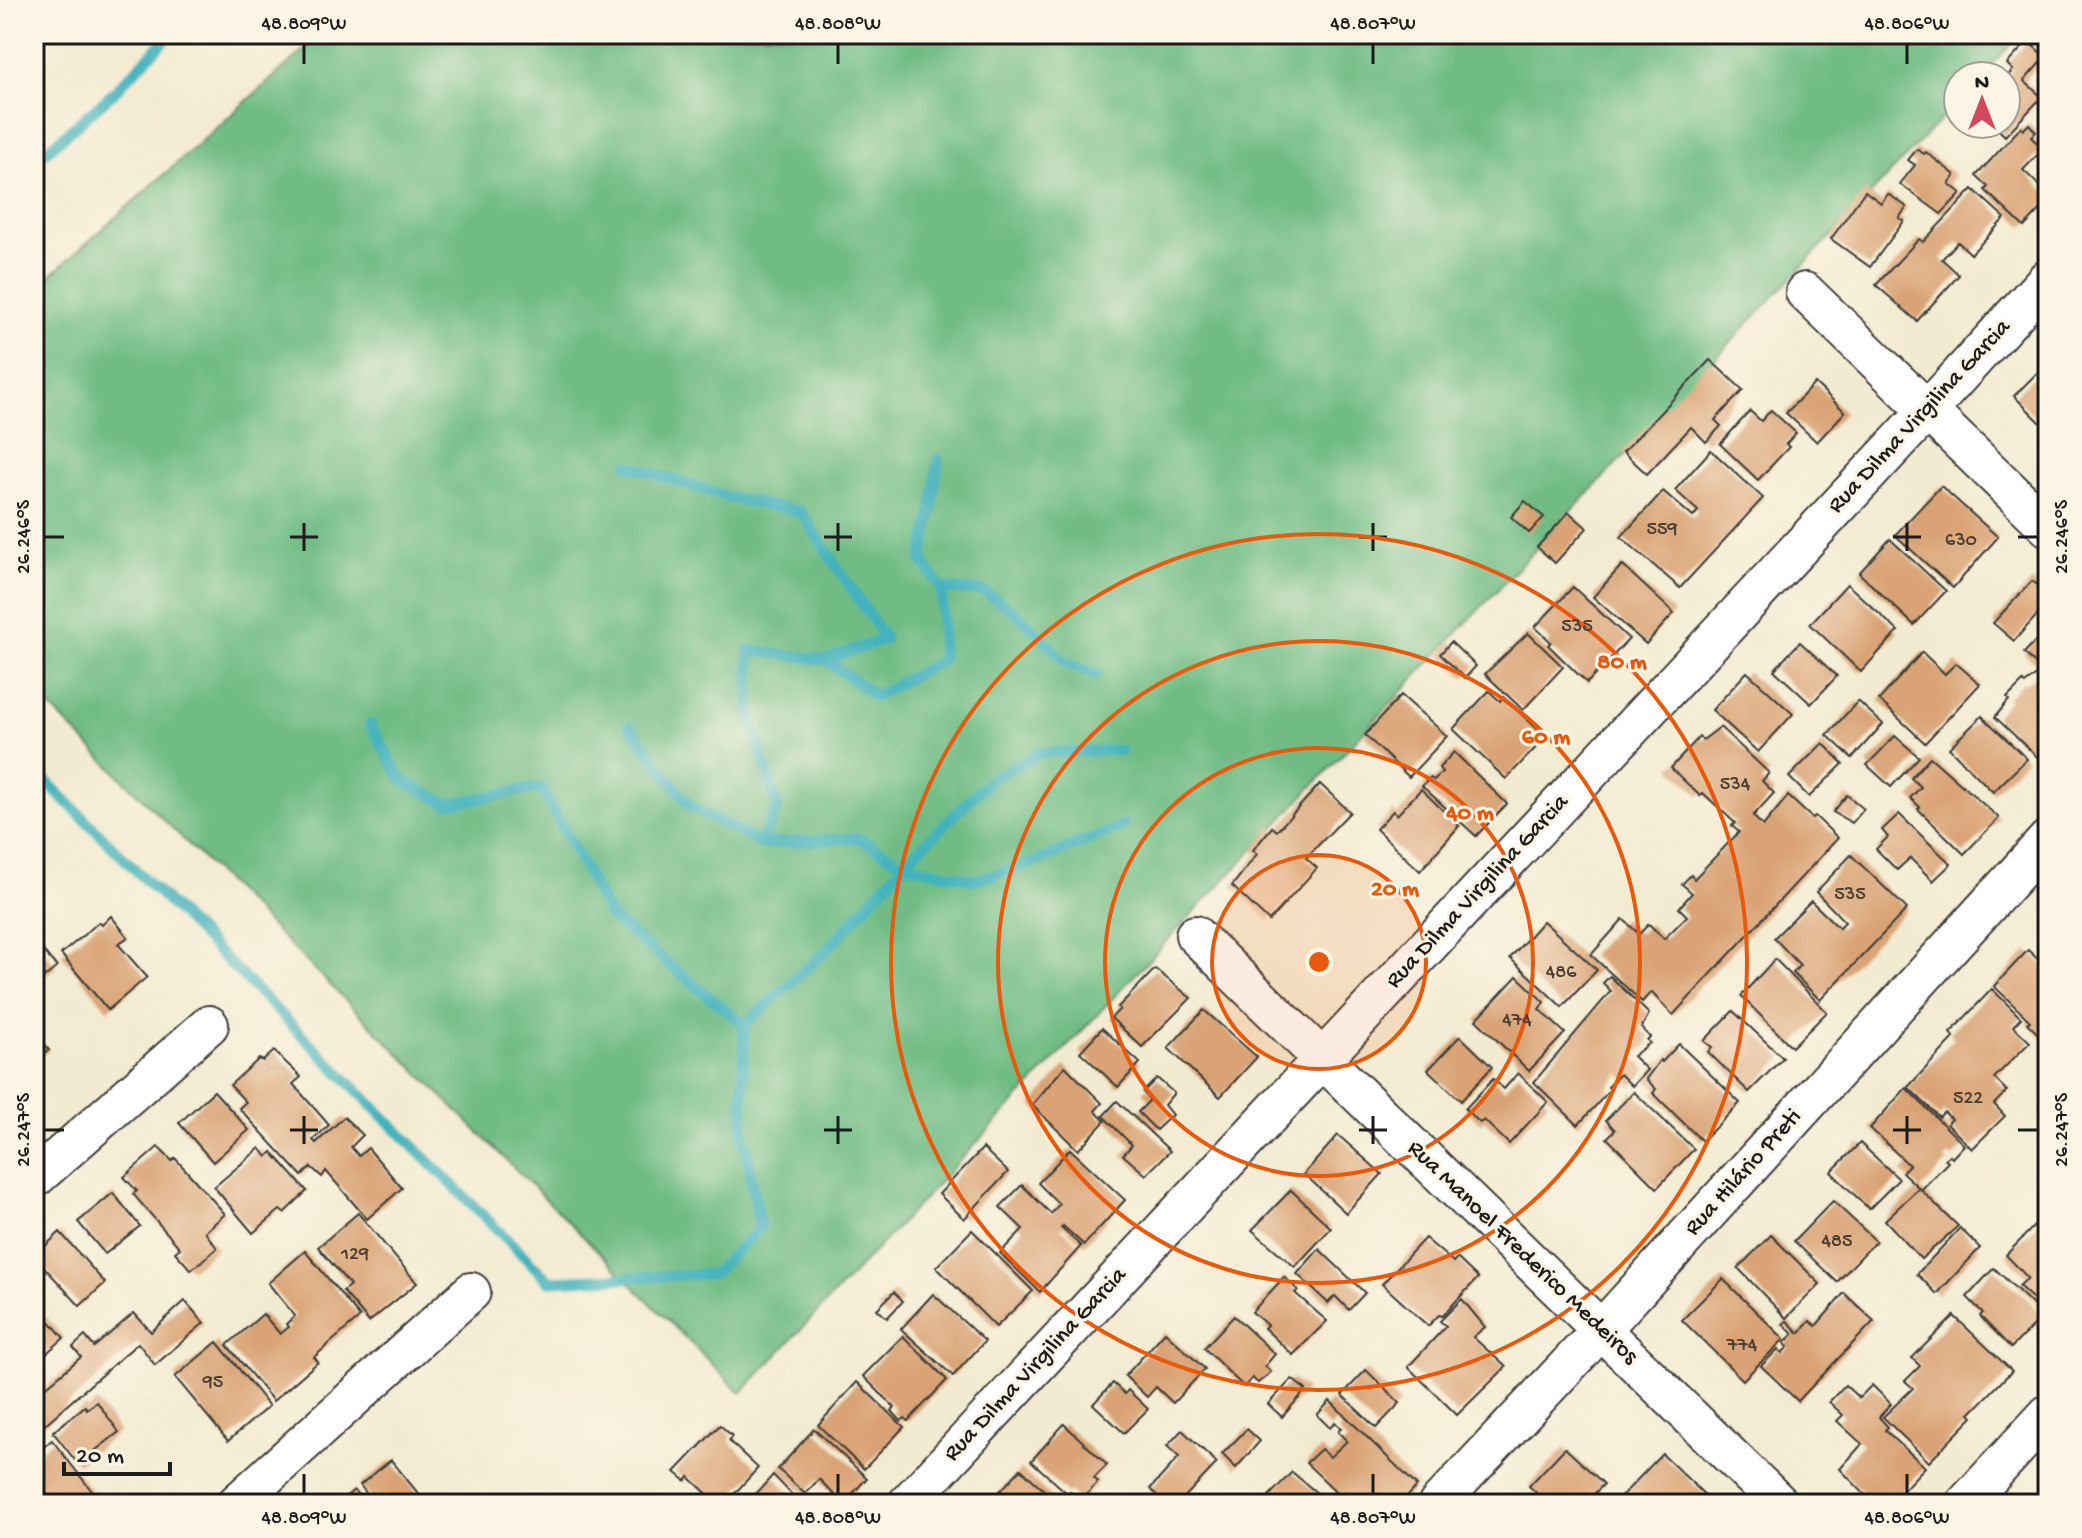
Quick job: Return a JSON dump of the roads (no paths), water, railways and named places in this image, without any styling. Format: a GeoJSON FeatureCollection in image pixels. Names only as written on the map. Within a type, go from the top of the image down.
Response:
{"type":"FeatureCollection","features":[{"type":"Feature","properties":{"kind":"street","name":"Rua Dilma Virgilina Garcia"},"geometry":{"type":"LineString","coordinates":[[907,1504],[2048,278]]}},
{"type":"Feature","properties":{"kind":"street"},"geometry":{"type":"LineString","coordinates":[[1805,292],[2048,527]]}},
{"type":"Feature","properties":{"kind":"street","name":"Rua Hilário Preti"},"geometry":{"type":"LineString","coordinates":[[1438,1504],[1601,1330],[2048,839]]}},
{"type":"Feature","properties":{"kind":"street","name":"Rua Manoel Frederico Medeiros"},"geometry":{"type":"LineString","coordinates":[[1195,935],[1780,1504]]}},
{"type":"Feature","properties":{"kind":"street"},"geometry":{"type":"LineString","coordinates":[[34,1179],[209,1025]]}},
{"type":"Feature","properties":{"kind":"street"},"geometry":{"type":"LineString","coordinates":[[236,1504],[471,1292]]}},
{"type":"Feature","properties":{"kind":"street"},"geometry":{"type":"LineString","coordinates":[[1965,1504],[2048,1414]]}},
{"type":"Feature","properties":{"kind":"waterway"},"geometry":{"type":"LineString","coordinates":[[34,162],[112,94],[171,34]]}},
{"type":"Feature","properties":{"kind":"waterway"},"geometry":{"type":"LineString","coordinates":[[826,660],[875,696],[942,660],[942,589],[922,560],[933,506],[938,459]]}},
{"type":"Feature","properties":{"kind":"waterway"},"geometry":{"type":"LineString","coordinates":[[628,465],[731,498],[801,512],[885,639],[826,660],[750,650],[750,717],[778,807],[761,844]]}},
{"type":"Feature","properties":{"kind":"waterway"},"geometry":{"type":"LineString","coordinates":[[942,589],[984,591],[1017,613],[1065,662],[1097,675]]}},
{"type":"Feature","properties":{"kind":"waterway"},"geometry":{"type":"LineString","coordinates":[[370,724],[402,780],[448,804],[541,787],[610,916],[744,1025]]}},
{"type":"Feature","properties":{"kind":"waterway"},"geometry":{"type":"LineString","coordinates":[[630,726],[690,806],[761,844],[859,838],[904,864],[975,880],[1030,864],[1124,825]]}},
{"type":"Feature","properties":{"kind":"waterway"},"geometry":{"type":"LineString","coordinates":[[34,769],[549,1281],[713,1274],[760,1228],[743,1129],[744,1025],[824,953],[904,864],[992,778],[1041,753],[1120,750]]}}]}
